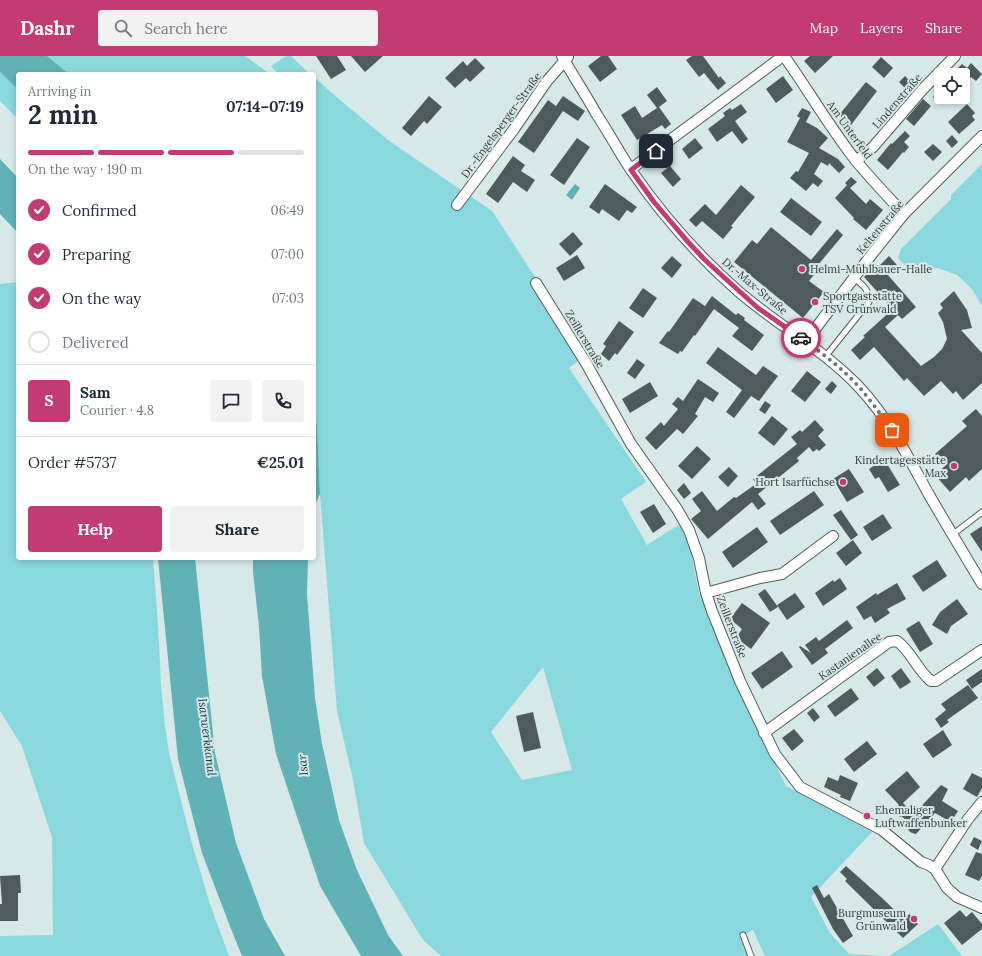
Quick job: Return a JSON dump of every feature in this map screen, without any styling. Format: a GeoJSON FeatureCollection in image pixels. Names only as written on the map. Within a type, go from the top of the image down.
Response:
{"type":"FeatureCollection","features":[{"type":"Feature","properties":{"kind":"street","name":"Am Unterfeld"},"geometry":{"type":"LineString","coordinates":[[783,56],[856,161],[904,214]]}},
{"type":"Feature","properties":{"kind":"street"},"geometry":{"type":"LineString","coordinates":[[631,170],[783,56]]}},
{"type":"Feature","properties":{"kind":"street","name":"Lindenstraße"},"geometry":{"type":"LineString","coordinates":[[856,161],[873,147],[922,89],[955,56]]}},
{"type":"Feature","properties":{"kind":"street","name":"Dr.-Max-Straße"},"geometry":{"type":"LineString","coordinates":[[566,58],[631,170],[654,202],[689,243],[705,260],[758,308],[839,367],[859,387],[878,410],[902,447],[982,584]]}},
{"type":"Feature","properties":{"kind":"street","name":"Dr.-Engelsperger-Straße"},"geometry":{"type":"LineString","coordinates":[[457,205],[514,129],[547,81],[566,58]]}},
{"type":"Feature","properties":{"kind":"street","name":"Keltenstraße"},"geometry":{"type":"LineString","coordinates":[[806,342],[904,214],[982,136]]}},
{"type":"Feature","properties":{"kind":"street","name":"Zeillerstraße"},"geometry":{"type":"LineString","coordinates":[[536,283],[586,363],[631,444],[677,509],[689,530],[699,558],[706,593],[740,681],[775,754],[800,787],[882,830],[921,862],[935,869],[947,888],[958,897],[982,908]]}},
{"type":"Feature","properties":{"kind":"street"},"geometry":{"type":"LineString","coordinates":[[706,593],[760,578],[782,574],[833,536]]}},
{"type":"Feature","properties":{"kind":"street","name":"Kastanienallee"},"geometry":{"type":"LineString","coordinates":[[764,733],[889,642],[897,641],[904,645],[925,677],[931,682],[936,681],[982,650]]}},
{"type":"Feature","properties":{"kind":"street"},"geometry":{"type":"LineString","coordinates":[[935,869],[968,819],[982,802]]}},
{"type":"Feature","properties":{"kind":"lane"},"geometry":{"type":"LineString","coordinates":[[825,357],[869,302],[869,295],[863,286],[854,278]]}},
{"type":"Feature","properties":{"kind":"lane"},"geometry":{"type":"LineString","coordinates":[[952,535],[982,512]]}},
{"type":"Feature","properties":{"kind":"lane"},"geometry":{"type":"LineString","coordinates":[[743,935],[751,956]]}},
{"type":"Feature","properties":{"kind":"shaded area"},"geometry":{"type":"Polygon","coordinates":[[[47,56],[245,56],[267,72],[67,72],[47,56]]]}},
{"type":"Feature","properties":{"kind":"shaded area"},"geometry":{"type":"Polygon","coordinates":[[[286,56],[291,56],[308,72],[276,72],[271,66],[286,56]]]}},
{"type":"Feature","properties":{"kind":"shaded area"},"geometry":{"type":"Polygon","coordinates":[[[0,72],[16,88],[16,117],[0,101],[0,72]]]}},
{"type":"Feature","properties":{"kind":"shaded area"},"geometry":{"type":"Polygon","coordinates":[[[316,79],[388,140],[492,211],[586,355],[569,368],[646,482],[621,499],[647,545],[680,524],[691,551],[699,593],[741,694],[786,786],[872,832],[811,897],[830,933],[849,954],[884,956],[765,956],[753,930],[742,936],[749,955],[747,956],[441,956],[423,940],[364,843],[353,780],[337,711],[320,494],[317,426],[316,79]],[[543,667],[491,732],[522,780],[572,770],[543,667]]]}},
{"type":"Feature","properties":{"kind":"shaded area"},"geometry":{"type":"Polygon","coordinates":[[[982,164],[982,306],[972,289],[957,275],[938,268],[919,271],[907,268],[898,258],[901,249],[951,199],[951,195],[982,164]]]}},
{"type":"Feature","properties":{"kind":"shaded area"},"geometry":{"type":"Polygon","coordinates":[[[16,282],[16,560],[153,560],[161,685],[169,753],[192,844],[210,904],[229,956],[0,956],[0,936],[53,935],[52,837],[22,746],[0,711],[0,284],[16,282]]]}},
{"type":"Feature","properties":{"kind":"shaded area"},"geometry":{"type":"Polygon","coordinates":[[[938,924],[962,956],[889,956],[938,924]]]}},
{"type":"Feature","properties":{"kind":"water"},"geometry":{"type":"Polygon","coordinates":[[[0,56],[47,56],[67,72],[16,72],[16,88],[0,72],[0,56]]]}},
{"type":"Feature","properties":{"kind":"water"},"geometry":{"type":"Polygon","coordinates":[[[0,159],[16,176],[16,231],[0,214],[0,159]]]}},
{"type":"Feature","properties":{"kind":"water"},"geometry":{"type":"Polygon","coordinates":[[[575,184],[580,188],[572,200],[566,195],[575,184]]]}},
{"type":"Feature","properties":{"kind":"water"},"geometry":{"type":"Polygon","coordinates":[[[316,419],[317,426],[320,494],[316,503],[316,419]]]}},
{"type":"Feature","properties":{"kind":"water","name":"Isarwerkkanal"},"geometry":{"type":"Polygon","coordinates":[[[158,560],[195,560],[215,753],[236,843],[264,919],[285,956],[242,956],[202,853],[178,759],[158,560]]]}},
{"type":"Feature","properties":{"kind":"water","name":"Isar"},"geometry":{"type":"Polygon","coordinates":[[[253,560],[308,560],[307,595],[315,698],[322,744],[339,820],[357,870],[388,935],[403,956],[361,956],[320,886],[276,754],[262,676],[259,627],[253,560]]]}},
{"type":"Feature","properties":{"kind":"building"},"geometry":{"type":"Polygon","coordinates":[[[316,56],[337,56],[346,70],[331,79],[316,56]]]}},
{"type":"Feature","properties":{"kind":"building"},"geometry":{"type":"Polygon","coordinates":[[[351,56],[383,56],[365,72],[351,56]]]}},
{"type":"Feature","properties":{"kind":"building"},"geometry":{"type":"Polygon","coordinates":[[[601,56],[608,56],[617,69],[600,82],[588,66],[601,56]]]}},
{"type":"Feature","properties":{"kind":"building"},"geometry":{"type":"Polygon","coordinates":[[[692,56],[703,56],[719,78],[720,76],[726,83],[718,90],[704,73],[699,77],[686,60],[692,56]]]}},
{"type":"Feature","properties":{"kind":"building"},"geometry":{"type":"Polygon","coordinates":[[[810,56],[833,56],[815,73],[804,61],[810,56]]]}},
{"type":"Feature","properties":{"kind":"building"},"geometry":{"type":"Polygon","coordinates":[[[881,57],[893,68],[884,78],[872,67],[881,57]]]}},
{"type":"Feature","properties":{"kind":"building"},"geometry":{"type":"Polygon","coordinates":[[[475,58],[485,68],[470,82],[466,78],[455,88],[445,78],[463,61],[467,66],[475,58]]]}},
{"type":"Feature","properties":{"kind":"building"},"geometry":{"type":"Polygon","coordinates":[[[971,63],[982,74],[976,81],[971,77],[970,78],[970,68],[967,68],[971,63]]]}},
{"type":"Feature","properties":{"kind":"building"},"geometry":{"type":"Polygon","coordinates":[[[962,64],[967,68],[958,68],[962,64]]]}},
{"type":"Feature","properties":{"kind":"building"},"geometry":{"type":"Polygon","coordinates":[[[783,76],[793,90],[776,103],[766,89],[783,76]]]}},
{"type":"Feature","properties":{"kind":"building"},"geometry":{"type":"Polygon","coordinates":[[[905,76],[911,82],[905,88],[899,82],[905,76]]]}},
{"type":"Feature","properties":{"kind":"building"},"geometry":{"type":"Polygon","coordinates":[[[866,82],[877,91],[851,125],[839,115],[866,82]]]}},
{"type":"Feature","properties":{"kind":"building"},"geometry":{"type":"Polygon","coordinates":[[[657,87],[667,101],[659,107],[671,124],[665,129],[662,125],[637,140],[621,115],[635,106],[642,118],[657,108],[647,95],[657,87]]]}},
{"type":"Feature","properties":{"kind":"building"},"geometry":{"type":"Polygon","coordinates":[[[429,96],[442,107],[427,124],[424,121],[411,136],[402,128],[429,96]]]}},
{"type":"Feature","properties":{"kind":"building"},"geometry":{"type":"Polygon","coordinates":[[[563,96],[585,111],[578,121],[563,111],[534,153],[518,142],[548,100],[556,106],[563,96]]]}},
{"type":"Feature","properties":{"kind":"building"},"geometry":{"type":"Polygon","coordinates":[[[923,99],[931,106],[914,126],[906,119],[923,99]]]}},
{"type":"Feature","properties":{"kind":"building"},"geometry":{"type":"Polygon","coordinates":[[[741,104],[747,112],[735,121],[748,139],[742,144],[732,131],[717,142],[708,129],[725,116],[723,113],[730,108],[732,110],[741,104]]]}},
{"type":"Feature","properties":{"kind":"building"},"geometry":{"type":"Polygon","coordinates":[[[967,104],[975,113],[972,116],[975,120],[959,134],[948,122],[967,104]]]}},
{"type":"Feature","properties":{"kind":"building"},"geometry":{"type":"Polygon","coordinates":[[[802,108],[811,112],[806,122],[817,128],[828,138],[819,148],[838,159],[845,167],[839,173],[829,163],[828,166],[821,162],[814,174],[823,181],[818,187],[813,183],[806,191],[790,178],[796,171],[798,172],[809,153],[787,142],[800,118],[797,116],[802,108]]]}},
{"type":"Feature","properties":{"kind":"building"},"geometry":{"type":"Polygon","coordinates":[[[905,131],[910,136],[904,142],[909,147],[888,170],[877,160],[891,143],[892,144],[905,131]]]}},
{"type":"Feature","properties":{"kind":"building"},"geometry":{"type":"Polygon","coordinates":[[[952,135],[958,142],[952,148],[946,141],[952,135]]]}},
{"type":"Feature","properties":{"kind":"building"},"geometry":{"type":"Polygon","coordinates":[[[577,138],[590,147],[564,185],[550,175],[577,138]]]}},
{"type":"Feature","properties":{"kind":"building"},"geometry":{"type":"Polygon","coordinates":[[[695,138],[703,148],[689,159],[682,149],[695,138]]]}},
{"type":"Feature","properties":{"kind":"building"},"geometry":{"type":"Polygon","coordinates":[[[933,144],[942,152],[933,161],[924,152],[933,144]]]}},
{"type":"Feature","properties":{"kind":"building"},"geometry":{"type":"Polygon","coordinates":[[[513,156],[525,165],[521,171],[535,180],[527,192],[513,182],[498,203],[486,194],[513,156]]]}},
{"type":"Feature","properties":{"kind":"building"},"geometry":{"type":"Polygon","coordinates":[[[670,166],[681,179],[673,187],[661,173],[670,166]]]}},
{"type":"Feature","properties":{"kind":"building"},"geometry":{"type":"Polygon","coordinates":[[[851,177],[857,182],[850,188],[845,183],[851,177]]]}},
{"type":"Feature","properties":{"kind":"building"},"geometry":{"type":"Polygon","coordinates":[[[605,184],[637,207],[632,213],[627,210],[619,221],[602,209],[599,214],[589,207],[605,184]]]}},
{"type":"Feature","properties":{"kind":"building"},"geometry":{"type":"Polygon","coordinates":[[[741,185],[755,197],[731,226],[733,227],[723,239],[702,221],[696,227],[689,220],[705,204],[716,215],[741,185]]]}},
{"type":"Feature","properties":{"kind":"building"},"geometry":{"type":"Polygon","coordinates":[[[847,185],[866,204],[870,199],[883,210],[866,230],[853,219],[854,218],[835,198],[847,185]]]}},
{"type":"Feature","properties":{"kind":"building"},"geometry":{"type":"Polygon","coordinates":[[[791,198],[822,222],[811,236],[780,212],[791,198]]]}},
{"type":"Feature","properties":{"kind":"building"},"geometry":{"type":"Polygon","coordinates":[[[771,227],[811,260],[837,229],[843,235],[818,265],[820,267],[809,281],[824,292],[803,318],[734,262],[752,240],[757,244],[771,227]]]}},
{"type":"Feature","properties":{"kind":"building"},"geometry":{"type":"Polygon","coordinates":[[[573,232],[583,244],[570,256],[559,244],[573,232]]]}},
{"type":"Feature","properties":{"kind":"building"},"geometry":{"type":"Polygon","coordinates":[[[577,255],[585,268],[564,281],[556,268],[577,255]]]}},
{"type":"Feature","properties":{"kind":"building"},"geometry":{"type":"Polygon","coordinates":[[[672,256],[682,265],[672,278],[661,268],[672,256]]]}},
{"type":"Feature","properties":{"kind":"building"},"geometry":{"type":"Polygon","coordinates":[[[889,256],[897,265],[887,274],[916,307],[902,319],[898,315],[885,327],[921,366],[942,349],[947,339],[943,322],[938,313],[943,308],[940,304],[954,291],[967,310],[972,328],[961,330],[982,353],[982,383],[963,400],[956,391],[953,394],[941,381],[924,396],[907,378],[904,381],[874,347],[860,360],[851,350],[865,337],[863,336],[893,309],[864,277],[878,265],[879,266],[889,256]]]}},
{"type":"Feature","properties":{"kind":"building"},"geometry":{"type":"Polygon","coordinates":[[[643,288],[657,298],[643,318],[629,308],[643,288]]]}},
{"type":"Feature","properties":{"kind":"building"},"geometry":{"type":"Polygon","coordinates":[[[712,296],[736,315],[738,313],[745,318],[744,320],[764,335],[752,351],[732,336],[739,328],[714,309],[682,352],[680,351],[678,354],[659,343],[668,331],[669,332],[693,298],[705,306],[712,296]]]}},
{"type":"Feature","properties":{"kind":"building"},"geometry":{"type":"Polygon","coordinates":[[[619,321],[634,332],[617,355],[615,353],[609,361],[601,354],[606,346],[603,344],[619,321]]]}},
{"type":"Feature","properties":{"kind":"building"},"geometry":{"type":"Polygon","coordinates":[[[718,347],[756,375],[763,366],[778,376],[759,401],[751,396],[734,418],[726,412],[742,390],[706,363],[718,347]]]}},
{"type":"Feature","properties":{"kind":"building"},"geometry":{"type":"Polygon","coordinates":[[[637,359],[645,365],[635,379],[627,373],[637,359]]]}},
{"type":"Feature","properties":{"kind":"building"},"geometry":{"type":"Polygon","coordinates":[[[807,371],[821,382],[805,402],[791,391],[807,371]]]}},
{"type":"Feature","properties":{"kind":"building"},"geometry":{"type":"Polygon","coordinates":[[[698,379],[719,393],[713,402],[705,397],[695,414],[698,416],[683,434],[677,429],[656,450],[645,438],[661,422],[664,426],[678,409],[672,404],[678,397],[683,401],[698,379]]]}},
{"type":"Feature","properties":{"kind":"building"},"geometry":{"type":"Polygon","coordinates":[[[832,381],[837,386],[831,394],[825,389],[832,381]]]}},
{"type":"Feature","properties":{"kind":"building"},"geometry":{"type":"Polygon","coordinates":[[[650,382],[658,396],[630,413],[622,399],[650,382]]]}},
{"type":"Feature","properties":{"kind":"building"},"geometry":{"type":"Polygon","coordinates":[[[765,401],[771,405],[765,414],[759,410],[765,401]]]}},
{"type":"Feature","properties":{"kind":"building"},"geometry":{"type":"Polygon","coordinates":[[[976,409],[982,416],[982,469],[969,481],[966,477],[950,492],[935,475],[945,466],[935,454],[967,426],[962,421],[976,409]]]}},
{"type":"Feature","properties":{"kind":"building"},"geometry":{"type":"Polygon","coordinates":[[[772,416],[788,429],[774,446],[758,433],[772,416]]]}},
{"type":"Feature","properties":{"kind":"building"},"geometry":{"type":"Polygon","coordinates":[[[815,420],[824,430],[818,436],[826,445],[819,451],[817,449],[813,452],[809,447],[797,458],[799,461],[758,494],[766,504],[758,510],[752,502],[708,539],[691,519],[701,511],[692,499],[702,491],[717,511],[734,497],[736,498],[756,484],[753,479],[797,444],[791,437],[800,430],[802,432],[815,420]]]}},
{"type":"Feature","properties":{"kind":"building"},"geometry":{"type":"Polygon","coordinates":[[[697,446],[711,459],[692,479],[678,466],[697,446]]]}},
{"type":"Feature","properties":{"kind":"building"},"geometry":{"type":"Polygon","coordinates":[[[884,459],[900,485],[888,492],[879,477],[875,479],[869,469],[884,459]]]}},
{"type":"Feature","properties":{"kind":"building"},"geometry":{"type":"Polygon","coordinates":[[[729,467],[738,476],[728,487],[718,477],[729,467]]]}},
{"type":"Feature","properties":{"kind":"building"},"geometry":{"type":"Polygon","coordinates":[[[849,469],[864,492],[847,502],[833,479],[849,469]]]}},
{"type":"Feature","properties":{"kind":"building"},"geometry":{"type":"Polygon","coordinates":[[[684,483],[691,493],[684,499],[677,490],[684,483]]]}},
{"type":"Feature","properties":{"kind":"building"},"geometry":{"type":"Polygon","coordinates":[[[814,491],[824,505],[780,535],[770,521],[814,491]]]}},
{"type":"Feature","properties":{"kind":"building"},"geometry":{"type":"Polygon","coordinates":[[[654,504],[666,524],[653,533],[640,512],[654,504]]]}},
{"type":"Feature","properties":{"kind":"building"},"geometry":{"type":"Polygon","coordinates":[[[841,510],[858,535],[851,540],[833,515],[841,510]]]}},
{"type":"Feature","properties":{"kind":"building"},"geometry":{"type":"Polygon","coordinates":[[[883,514],[892,528],[872,541],[863,527],[883,514]]]}},
{"type":"Feature","properties":{"kind":"building"},"geometry":{"type":"Polygon","coordinates":[[[982,526],[982,552],[970,534],[982,526]]]}},
{"type":"Feature","properties":{"kind":"building"},"geometry":{"type":"Polygon","coordinates":[[[757,527],[768,542],[733,568],[722,552],[757,527]]]}},
{"type":"Feature","properties":{"kind":"building"},"geometry":{"type":"Polygon","coordinates":[[[853,540],[862,553],[846,566],[836,553],[853,540]]]}},
{"type":"Feature","properties":{"kind":"building"},"geometry":{"type":"Polygon","coordinates":[[[937,560],[947,576],[923,592],[912,576],[937,560]]]}},
{"type":"Feature","properties":{"kind":"building"},"geometry":{"type":"Polygon","coordinates":[[[840,578],[847,589],[823,606],[815,593],[833,580],[834,582],[840,578]]]}},
{"type":"Feature","properties":{"kind":"building"},"geometry":{"type":"Polygon","coordinates":[[[897,583],[906,599],[887,609],[890,613],[875,623],[871,616],[864,620],[856,607],[876,593],[877,595],[897,583]]]}},
{"type":"Feature","properties":{"kind":"building"},"geometry":{"type":"Polygon","coordinates":[[[765,589],[778,607],[770,612],[758,594],[765,589]]]}},
{"type":"Feature","properties":{"kind":"building"},"geometry":{"type":"Polygon","coordinates":[[[795,593],[805,607],[787,620],[777,605],[795,593]]]}},
{"type":"Feature","properties":{"kind":"building"},"geometry":{"type":"Polygon","coordinates":[[[957,599],[968,614],[951,626],[947,634],[932,625],[940,612],[957,599]]]}},
{"type":"Feature","properties":{"kind":"building"},"geometry":{"type":"Polygon","coordinates":[[[742,603],[770,623],[751,649],[736,638],[742,629],[730,619],[742,603]]]}},
{"type":"Feature","properties":{"kind":"building"},"geometry":{"type":"Polygon","coordinates":[[[847,620],[853,628],[825,649],[828,653],[812,665],[799,647],[800,646],[811,653],[805,645],[816,637],[819,641],[847,620]]]}},
{"type":"Feature","properties":{"kind":"building"},"geometry":{"type":"Polygon","coordinates":[[[919,621],[933,644],[920,652],[906,629],[919,621]]]}},
{"type":"Feature","properties":{"kind":"building"},"geometry":{"type":"Polygon","coordinates":[[[782,651],[793,667],[762,689],[751,673],[782,651]]]}},
{"type":"Feature","properties":{"kind":"building"},"geometry":{"type":"Polygon","coordinates":[[[877,668],[885,678],[874,687],[866,677],[877,668]]]}},
{"type":"Feature","properties":{"kind":"building"},"geometry":{"type":"Polygon","coordinates":[[[901,668],[911,682],[900,689],[891,676],[901,668]]]}},
{"type":"Feature","properties":{"kind":"building"},"geometry":{"type":"Polygon","coordinates":[[[982,669],[982,682],[972,689],[966,680],[982,669]]]}},
{"type":"Feature","properties":{"kind":"building"},"geometry":{"type":"Polygon","coordinates":[[[968,685],[978,698],[947,720],[949,722],[941,728],[935,719],[946,710],[941,704],[968,685]]]}},
{"type":"Feature","properties":{"kind":"building"},"geometry":{"type":"Polygon","coordinates":[[[851,688],[859,699],[835,717],[827,706],[851,688]]]}},
{"type":"Feature","properties":{"kind":"building"},"geometry":{"type":"Polygon","coordinates":[[[813,708],[820,717],[814,722],[807,713],[813,708]]]}},
{"type":"Feature","properties":{"kind":"building"},"geometry":{"type":"Polygon","coordinates":[[[533,712],[541,748],[524,752],[516,716],[533,712]]]}},
{"type":"Feature","properties":{"kind":"building"},"geometry":{"type":"Polygon","coordinates":[[[794,729],[804,741],[792,751],[782,738],[794,729]]]}},
{"type":"Feature","properties":{"kind":"building"},"geometry":{"type":"Polygon","coordinates":[[[943,730],[952,745],[933,758],[923,744],[943,730]]]}},
{"type":"Feature","properties":{"kind":"building"},"geometry":{"type":"Polygon","coordinates":[[[867,741],[877,754],[854,772],[844,759],[867,741]]]}},
{"type":"Feature","properties":{"kind":"building"},"geometry":{"type":"Polygon","coordinates":[[[907,771],[920,787],[903,803],[914,814],[941,785],[948,789],[942,801],[958,811],[951,822],[935,813],[916,834],[909,831],[908,828],[910,823],[901,816],[900,817],[894,810],[899,805],[885,790],[907,771]]]}},
{"type":"Feature","properties":{"kind":"building"},"geometry":{"type":"Polygon","coordinates":[[[972,773],[982,778],[982,788],[977,797],[963,789],[972,773]]]}},
{"type":"Feature","properties":{"kind":"building"},"geometry":{"type":"Polygon","coordinates":[[[840,775],[858,783],[850,801],[840,797],[841,795],[824,787],[828,777],[838,781],[840,775]]]}},
{"type":"Feature","properties":{"kind":"building"},"geometry":{"type":"Polygon","coordinates":[[[974,837],[982,841],[978,850],[970,845],[974,837]]]}},
{"type":"Feature","properties":{"kind":"building"},"geometry":{"type":"Polygon","coordinates":[[[976,852],[982,854],[982,876],[979,881],[965,875],[976,852]]]}},
{"type":"Feature","properties":{"kind":"building"},"geometry":{"type":"Polygon","coordinates":[[[846,866],[905,920],[909,914],[918,924],[903,938],[845,881],[847,879],[840,872],[846,866]]]}},
{"type":"Feature","properties":{"kind":"building"},"geometry":{"type":"Polygon","coordinates":[[[20,875],[21,893],[18,893],[18,921],[0,921],[0,904],[2,904],[0,876],[20,875]]]}},
{"type":"Feature","properties":{"kind":"building"},"geometry":{"type":"Polygon","coordinates":[[[817,885],[824,898],[829,894],[853,936],[843,943],[833,929],[812,888],[817,885]]]}},
{"type":"Feature","properties":{"kind":"building"},"geometry":{"type":"Polygon","coordinates":[[[960,910],[966,917],[972,912],[982,924],[982,929],[962,945],[944,923],[960,910]]]}},
{"type":"Feature","properties":{"kind":"way so far"},"geometry":{"type":"LineString","coordinates":[[801,338],[839,367],[859,387],[892,430]]}},
{"type":"Feature","properties":{"kind":"place","name":"Helmi-Mühlbauer-Halle"},"geometry":{"type":"Point","coordinates":[802,269]}},
{"type":"Feature","properties":{"kind":"place","name":"Sportgaststätte TSV Grünwald"},"geometry":{"type":"Point","coordinates":[815,302]}},
{"type":"Feature","properties":{"kind":"place","name":"Kindertagesstätte Max"},"geometry":{"type":"Point","coordinates":[954,466]}},
{"type":"Feature","properties":{"kind":"place","name":"Hort Isarfüchse"},"geometry":{"type":"Point","coordinates":[843,482]}},
{"type":"Feature","properties":{"kind":"place","name":"Ehemaliger Luftwaffenbunker"},"geometry":{"type":"Point","coordinates":[867,816]}},
{"type":"Feature","properties":{"kind":"place","name":"Burgmuseum Grünwald"},"geometry":{"type":"Point","coordinates":[914,919]}},
{"type":"Feature","properties":{"kind":"route"},"geometry":{"type":"LineString","coordinates":[[656,151],[631,170],[654,202],[689,243],[720,274],[758,308],[801,338]]}}]}
